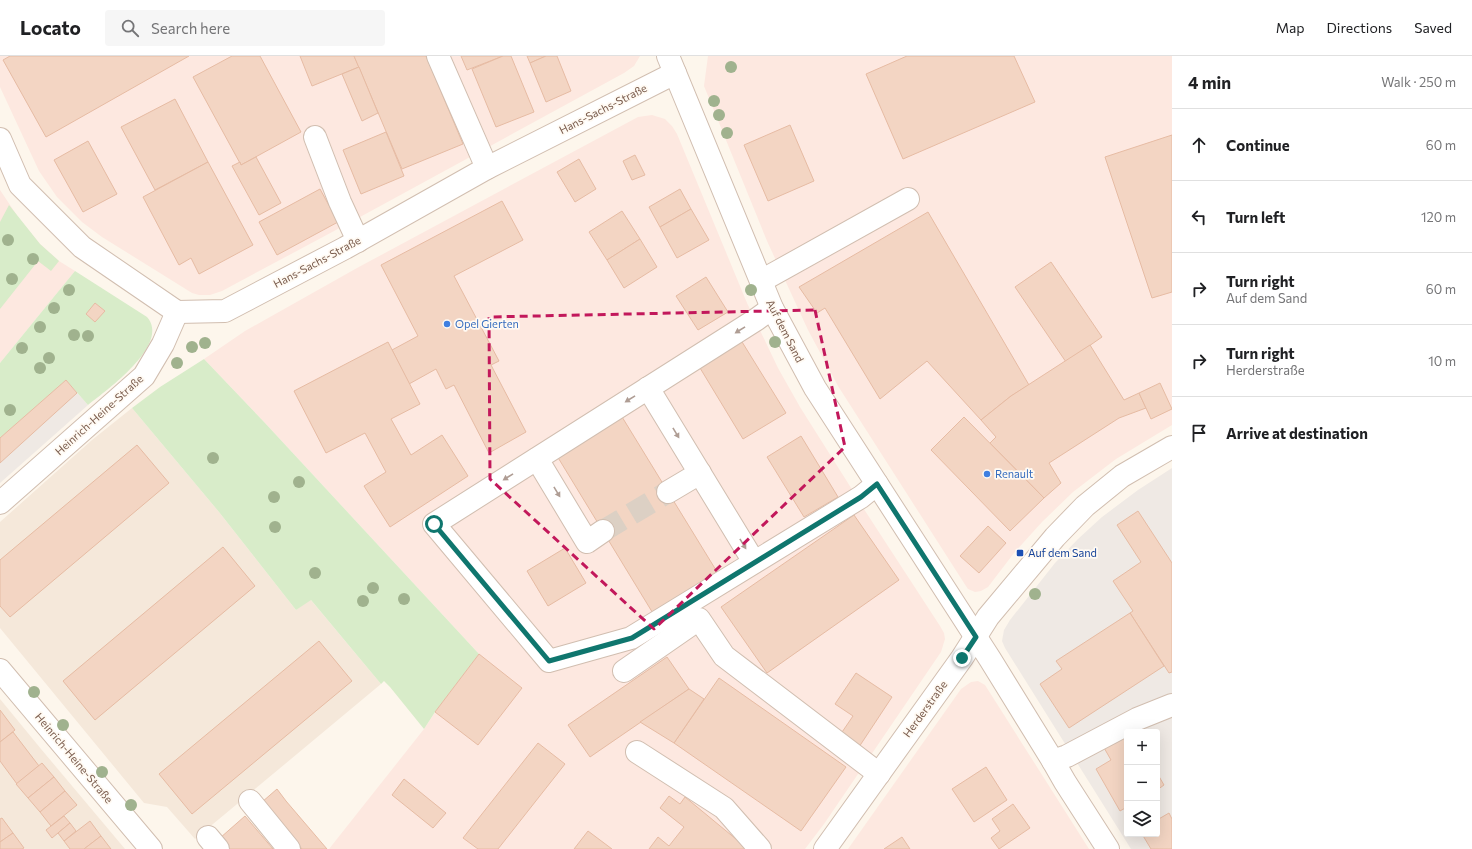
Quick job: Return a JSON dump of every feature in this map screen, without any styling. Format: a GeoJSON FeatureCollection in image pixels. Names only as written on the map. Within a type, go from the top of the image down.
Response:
{"type":"FeatureCollection","features":[{"type":"Feature","properties":{"kind":"street"},"geometry":{"type":"LineString","coordinates":[[438,56],[486,168]]}},
{"type":"Feature","properties":{"kind":"street","name":"Hans-Sachs-Straße"},"geometry":{"type":"LineString","coordinates":[[177,312],[225,311],[358,241],[672,65]]}},
{"type":"Feature","properties":{"kind":"street","name":"Auf dem Sand"},"geometry":{"type":"LineString","coordinates":[[672,65],[772,308],[814,388],[976,637],[1108,849]]}},
{"type":"Feature","properties":{"kind":"street"},"geometry":{"type":"LineString","coordinates":[[315,137],[340,202],[358,241]]}},
{"type":"Feature","properties":{"kind":"street"},"geometry":{"type":"LineString","coordinates":[[0,139],[20,185],[82,247],[177,312]]}},
{"type":"Feature","properties":{"kind":"street"},"geometry":{"type":"LineString","coordinates":[[762,281],[908,199]]}},
{"type":"Feature","properties":{"kind":"street"},"geometry":{"type":"LineString","coordinates":[[772,308],[434,524],[549,661],[632,638],[861,497],[877,484]]}},
{"type":"Feature","properties":{"kind":"street","name":"Heinrich-Heine-Straße"},"geometry":{"type":"LineString","coordinates":[[0,503],[144,376],[163,344],[177,312]]}},
{"type":"Feature","properties":{"kind":"street"},"geometry":{"type":"LineString","coordinates":[[648,388],[754,562]]}},
{"type":"Feature","properties":{"kind":"street","name":"Herderstraße"},"geometry":{"type":"LineString","coordinates":[[825,849],[976,637],[988,617],[1055,537],[1085,506],[1122,476],[1172,447]]}},
{"type":"Feature","properties":{"kind":"street"},"geometry":{"type":"LineString","coordinates":[[537,458],[587,542],[603,531]]}},
{"type":"Feature","properties":{"kind":"street"},"geometry":{"type":"LineString","coordinates":[[668,492],[700,473]]}},
{"type":"Feature","properties":{"kind":"street"},"geometry":{"type":"LineString","coordinates":[[624,671],[699,619],[724,656],[879,774]]}},
{"type":"Feature","properties":{"kind":"street","name":"Heinrich-Heine-Straße"},"geometry":{"type":"LineString","coordinates":[[0,670],[150,848]]}},
{"type":"Feature","properties":{"kind":"street"},"geometry":{"type":"LineString","coordinates":[[1053,761],[1067,756],[1137,719],[1172,705]]}},
{"type":"Feature","properties":{"kind":"street"},"geometry":{"type":"LineString","coordinates":[[637,752],[724,808],[760,849]]}},
{"type":"Feature","properties":{"kind":"street"},"geometry":{"type":"LineString","coordinates":[[250,801],[289,849]]}},
{"type":"Feature","properties":{"kind":"highlighted area"},"geometry":{"type":"Polygon","coordinates":[[[815,310],[845,447],[654,629],[490,479],[489,317],[815,310]]]}},
{"type":"Feature","properties":{"kind":"shaded area"},"geometry":{"type":"Polygon","coordinates":[[[0,56],[640,56],[634,66],[624,73],[349,223],[222,291],[210,295],[199,295],[192,293],[102,237],[82,222],[57,197],[39,171],[0,87],[0,56]]]}},
{"type":"Feature","properties":{"kind":"shaded area"},"geometry":{"type":"Polygon","coordinates":[[[708,56],[1172,56],[1172,425],[1116,459],[1073,492],[1042,522],[1014,553],[988,587],[981,591],[975,592],[968,589],[964,583],[838,386],[808,330],[767,241],[704,86],[708,56]]]}},
{"type":"Feature","properties":{"kind":"shaded area"},"geometry":{"type":"Polygon","coordinates":[[[652,115],[665,119],[677,134],[747,303],[778,368],[800,407],[858,500],[940,626],[944,633],[945,639],[941,652],[824,824],[805,849],[329,849],[424,729],[479,654],[204,359],[245,331],[357,268],[638,117],[652,115]]]}},
{"type":"Feature","properties":{"kind":"shaded area"},"geometry":{"type":"Polygon","coordinates":[[[0,190],[20,220],[40,244],[59,261],[75,271],[0,363],[0,190]]]}},
{"type":"Feature","properties":{"kind":"shaded area"},"geometry":{"type":"Polygon","coordinates":[[[66,380],[88,405],[0,483],[0,438],[66,380]]]}},
{"type":"Feature","properties":{"kind":"shaded area"},"geometry":{"type":"Polygon","coordinates":[[[132,408],[219,512],[296,610],[310,599],[381,684],[195,839],[167,807],[144,803],[0,628],[0,522],[92,440],[132,408]]]}},
{"type":"Feature","properties":{"kind":"shaded area"},"geometry":{"type":"Polygon","coordinates":[[[1172,468],[1172,849],[1131,849],[1002,641],[1004,630],[1010,620],[1055,563],[1102,517],[1138,490],[1172,468]]]}},
{"type":"Feature","properties":{"kind":"shaded area"},"geometry":{"type":"Polygon","coordinates":[[[978,681],[985,685],[1089,849],[848,849],[961,689],[971,682],[978,681]]]}},
{"type":"Feature","properties":{"kind":"shaded area"},"geometry":{"type":"Polygon","coordinates":[[[0,699],[41,749],[125,849],[0,849],[0,699]]]}},
{"type":"Feature","properties":{"kind":"green space"},"geometry":{"type":"Polygon","coordinates":[[[9,205],[40,244],[59,261],[51,271],[38,261],[0,309],[0,222],[9,205]]]}},
{"type":"Feature","properties":{"kind":"green space"},"geometry":{"type":"Polygon","coordinates":[[[75,271],[147,317],[152,328],[151,340],[144,353],[134,366],[109,389],[88,405],[66,380],[0,438],[0,363],[75,271]]]}},
{"type":"Feature","properties":{"kind":"green space"},"geometry":{"type":"Polygon","coordinates":[[[204,359],[479,654],[424,729],[390,687],[384,681],[381,684],[311,600],[296,610],[219,512],[132,408],[160,387],[204,359]]]}},
{"type":"Feature","properties":{"kind":"building"},"geometry":{"type":"Polygon","coordinates":[[[10,56],[189,56],[46,137],[3,60],[10,56]]]}},
{"type":"Feature","properties":{"kind":"building"},"geometry":{"type":"Polygon","coordinates":[[[232,56],[260,56],[301,132],[241,165],[193,77],[232,56]]]}},
{"type":"Feature","properties":{"kind":"building"},"geometry":{"type":"Polygon","coordinates":[[[300,56],[354,56],[359,67],[312,86],[300,56]]]}},
{"type":"Feature","properties":{"kind":"building"},"geometry":{"type":"Polygon","coordinates":[[[354,56],[426,56],[463,144],[402,169],[354,56]]]}},
{"type":"Feature","properties":{"kind":"building"},"geometry":{"type":"Polygon","coordinates":[[[461,56],[503,56],[467,70],[461,56]]]}},
{"type":"Feature","properties":{"kind":"building"},"geometry":{"type":"Polygon","coordinates":[[[503,56],[511,56],[534,112],[496,127],[472,69],[503,56]]]}},
{"type":"Feature","properties":{"kind":"building"},"geometry":{"type":"Polygon","coordinates":[[[527,56],[546,56],[530,63],[527,56]]]}},
{"type":"Feature","properties":{"kind":"building"},"geometry":{"type":"Polygon","coordinates":[[[546,56],[557,56],[571,91],[546,102],[530,63],[546,56]]]}},
{"type":"Feature","properties":{"kind":"building"},"geometry":{"type":"Polygon","coordinates":[[[907,56],[1014,56],[1035,102],[903,159],[866,74],[907,56]]]}},
{"type":"Feature","properties":{"kind":"building"},"geometry":{"type":"Polygon","coordinates":[[[359,67],[378,113],[362,121],[342,74],[359,67]]]}},
{"type":"Feature","properties":{"kind":"building"},"geometry":{"type":"Polygon","coordinates":[[[175,99],[208,162],[155,190],[121,127],[175,99]]]}},
{"type":"Feature","properties":{"kind":"building"},"geometry":{"type":"Polygon","coordinates":[[[790,125],[814,181],[768,201],[744,145],[790,125]]]}},
{"type":"Feature","properties":{"kind":"building"},"geometry":{"type":"Polygon","coordinates":[[[386,132],[404,176],[361,194],[343,150],[386,132]]]}},
{"type":"Feature","properties":{"kind":"building"},"geometry":{"type":"Polygon","coordinates":[[[1172,135],[1172,292],[1152,298],[1105,157],[1172,135]]]}},
{"type":"Feature","properties":{"kind":"building"},"geometry":{"type":"Polygon","coordinates":[[[88,141],[117,194],[83,212],[54,160],[88,141]]]}},
{"type":"Feature","properties":{"kind":"building"},"geometry":{"type":"Polygon","coordinates":[[[635,155],[645,175],[632,180],[623,161],[635,155]]]}},
{"type":"Feature","properties":{"kind":"building"},"geometry":{"type":"Polygon","coordinates":[[[256,157],[281,203],[259,215],[232,166],[240,162],[241,165],[256,157]]]}},
{"type":"Feature","properties":{"kind":"building"},"geometry":{"type":"Polygon","coordinates":[[[579,159],[596,189],[575,202],[557,172],[579,159]]]}},
{"type":"Feature","properties":{"kind":"building"},"geometry":{"type":"Polygon","coordinates":[[[208,162],[253,245],[199,274],[191,258],[179,265],[143,197],[208,162]]]}},
{"type":"Feature","properties":{"kind":"building"},"geometry":{"type":"Polygon","coordinates":[[[320,189],[338,222],[277,255],[259,222],[320,189]]]}},
{"type":"Feature","properties":{"kind":"building"},"geometry":{"type":"Polygon","coordinates":[[[680,189],[691,209],[660,227],[649,207],[680,189]]]}},
{"type":"Feature","properties":{"kind":"building"},"geometry":{"type":"Polygon","coordinates":[[[502,201],[523,240],[454,276],[499,361],[491,365],[526,432],[489,453],[454,385],[446,389],[436,369],[409,384],[392,350],[418,336],[381,265],[502,201]]]}},
{"type":"Feature","properties":{"kind":"building"},"geometry":{"type":"Polygon","coordinates":[[[691,209],[709,240],[677,258],[660,227],[691,209]]]}},
{"type":"Feature","properties":{"kind":"building"},"geometry":{"type":"Polygon","coordinates":[[[622,211],[640,239],[607,260],[589,232],[622,211]]]}},
{"type":"Feature","properties":{"kind":"building"},"geometry":{"type":"Polygon","coordinates":[[[928,212],[1029,385],[1011,396],[981,420],[927,361],[880,399],[825,308],[817,313],[799,287],[928,212]]]}},
{"type":"Feature","properties":{"kind":"building"},"geometry":{"type":"Polygon","coordinates":[[[640,239],[657,267],[624,288],[607,260],[640,239]]]}},
{"type":"Feature","properties":{"kind":"building"},"geometry":{"type":"Polygon","coordinates":[[[1051,262],[1102,337],[1066,362],[1015,287],[1051,262]]]}},
{"type":"Feature","properties":{"kind":"building"},"geometry":{"type":"Polygon","coordinates":[[[706,277],[728,312],[698,330],[676,296],[706,277]]]}},
{"type":"Feature","properties":{"kind":"building"},"geometry":{"type":"Polygon","coordinates":[[[95,303],[105,311],[95,322],[86,314],[95,303]]]}},
{"type":"Feature","properties":{"kind":"building"},"geometry":{"type":"Polygon","coordinates":[[[739,337],[786,413],[743,439],[697,363],[739,337]]]}},
{"type":"Feature","properties":{"kind":"building"},"geometry":{"type":"Polygon","coordinates":[[[388,342],[420,404],[391,419],[411,455],[442,435],[468,476],[390,527],[364,486],[386,472],[365,433],[326,453],[294,391],[388,342]]]}},
{"type":"Feature","properties":{"kind":"building"},"geometry":{"type":"Polygon","coordinates":[[[1090,345],[1124,400],[1139,393],[1146,408],[1119,418],[1049,463],[1061,483],[1044,498],[990,443],[996,437],[981,420],[1011,396],[1090,345]]]}},
{"type":"Feature","properties":{"kind":"building"},"geometry":{"type":"Polygon","coordinates":[[[66,380],[77,393],[0,463],[0,438],[66,380]]]}},
{"type":"Feature","properties":{"kind":"building"},"geometry":{"type":"Polygon","coordinates":[[[1160,383],[1172,409],[1151,419],[1139,393],[1160,383]]]}},
{"type":"Feature","properties":{"kind":"building"},"geometry":{"type":"Polygon","coordinates":[[[619,412],[719,575],[654,615],[554,451],[619,412]]]}},
{"type":"Feature","properties":{"kind":"building","name":"Renault"},"geometry":{"type":"Polygon","coordinates":[[[964,417],[1044,498],[1010,531],[931,450],[964,417]]]}},
{"type":"Feature","properties":{"kind":"building"},"geometry":{"type":"Polygon","coordinates":[[[801,436],[838,497],[804,517],[767,457],[801,436]]]}},
{"type":"Feature","properties":{"kind":"building"},"geometry":{"type":"Polygon","coordinates":[[[137,445],[169,483],[10,617],[0,606],[0,560],[137,445]]]}},
{"type":"Feature","properties":{"kind":"building"},"geometry":{"type":"Polygon","coordinates":[[[1138,511],[1172,563],[1172,672],[1169,673],[1130,613],[1133,611],[1113,581],[1141,562],[1117,525],[1138,511]]]}},
{"type":"Feature","properties":{"kind":"building"},"geometry":{"type":"Polygon","coordinates":[[[854,515],[899,580],[767,673],[721,607],[854,515]]]}},
{"type":"Feature","properties":{"kind":"building"},"geometry":{"type":"Polygon","coordinates":[[[988,526],[1006,543],[979,573],[960,556],[988,526]]]}},
{"type":"Feature","properties":{"kind":"building"},"geometry":{"type":"Polygon","coordinates":[[[223,547],[255,586],[95,720],[63,681],[223,547]]]}},
{"type":"Feature","properties":{"kind":"building"},"geometry":{"type":"Polygon","coordinates":[[[565,548],[586,583],[548,606],[527,571],[565,548]]]}},
{"type":"Feature","properties":{"kind":"building"},"geometry":{"type":"Polygon","coordinates":[[[1130,613],[1164,666],[1069,728],[1040,684],[1062,669],[1056,661],[1130,613]]]}},
{"type":"Feature","properties":{"kind":"building"},"geometry":{"type":"Polygon","coordinates":[[[319,641],[352,681],[192,814],[159,774],[319,641]]]}},
{"type":"Feature","properties":{"kind":"building"},"geometry":{"type":"Polygon","coordinates":[[[479,654],[522,688],[478,745],[435,712],[479,654]]]}},
{"type":"Feature","properties":{"kind":"building"},"geometry":{"type":"Polygon","coordinates":[[[667,657],[689,689],[590,757],[568,725],[667,657]]]}},
{"type":"Feature","properties":{"kind":"building"},"geometry":{"type":"Polygon","coordinates":[[[856,673],[892,697],[857,750],[838,738],[853,716],[835,704],[856,673]]]}},
{"type":"Feature","properties":{"kind":"building"},"geometry":{"type":"Polygon","coordinates":[[[719,678],[846,767],[801,831],[674,743],[719,678]]]}},
{"type":"Feature","properties":{"kind":"building"},"geometry":{"type":"Polygon","coordinates":[[[689,689],[704,699],[674,743],[640,722],[689,689]]]}},
{"type":"Feature","properties":{"kind":"building"},"geometry":{"type":"Polygon","coordinates":[[[0,710],[15,730],[0,742],[0,710]]]}},
{"type":"Feature","properties":{"kind":"building"},"geometry":{"type":"Polygon","coordinates":[[[13,732],[39,766],[17,784],[0,761],[0,742],[13,732]]]}},
{"type":"Feature","properties":{"kind":"building"},"geometry":{"type":"Polygon","coordinates":[[[1124,734],[1124,809],[1120,811],[1096,769],[1111,760],[1103,746],[1124,734]]]}},
{"type":"Feature","properties":{"kind":"building"},"geometry":{"type":"Polygon","coordinates":[[[538,743],[565,764],[498,849],[478,849],[463,838],[538,743]]]}},
{"type":"Feature","properties":{"kind":"building"},"geometry":{"type":"Polygon","coordinates":[[[42,763],[54,777],[28,798],[16,784],[42,763]]]}},
{"type":"Feature","properties":{"kind":"building"},"geometry":{"type":"Polygon","coordinates":[[[986,767],[1007,800],[974,822],[952,789],[986,767]]]}},
{"type":"Feature","properties":{"kind":"building"},"geometry":{"type":"Polygon","coordinates":[[[54,777],[65,791],[40,812],[28,798],[54,777]]]}},
{"type":"Feature","properties":{"kind":"building"},"geometry":{"type":"Polygon","coordinates":[[[1160,778],[1164,785],[1160,788],[1160,778]]]}},
{"type":"Feature","properties":{"kind":"building"},"geometry":{"type":"Polygon","coordinates":[[[404,779],[446,813],[433,828],[392,795],[404,779]]]}},
{"type":"Feature","properties":{"kind":"building"},"geometry":{"type":"Polygon","coordinates":[[[277,789],[327,849],[302,849],[262,802],[277,789]]]}},
{"type":"Feature","properties":{"kind":"building"},"geometry":{"type":"Polygon","coordinates":[[[65,791],[77,805],[51,826],[40,812],[65,791]]]}},
{"type":"Feature","properties":{"kind":"building"},"geometry":{"type":"Polygon","coordinates":[[[669,796],[680,804],[685,797],[748,849],[649,849],[658,837],[669,846],[684,827],[660,808],[669,796]]]}},
{"type":"Feature","properties":{"kind":"building"},"geometry":{"type":"Polygon","coordinates":[[[1013,804],[1030,828],[999,849],[991,838],[1000,831],[992,819],[1013,804]]]}},
{"type":"Feature","properties":{"kind":"building"},"geometry":{"type":"Polygon","coordinates":[[[1169,813],[1172,819],[1172,849],[1151,849],[1144,837],[1160,837],[1160,818],[1169,813]]]}},
{"type":"Feature","properties":{"kind":"building"},"geometry":{"type":"Polygon","coordinates":[[[64,816],[70,823],[52,838],[46,830],[64,816]]]}},
{"type":"Feature","properties":{"kind":"building"},"geometry":{"type":"Polygon","coordinates":[[[245,816],[273,849],[229,849],[220,838],[245,816]]]}},
{"type":"Feature","properties":{"kind":"building"},"geometry":{"type":"Polygon","coordinates":[[[2,818],[13,833],[0,842],[0,819],[2,818]]]}},
{"type":"Feature","properties":{"kind":"building"},"geometry":{"type":"Polygon","coordinates":[[[90,821],[101,836],[84,849],[70,849],[64,841],[90,821]]]}},
{"type":"Feature","properties":{"kind":"building"},"geometry":{"type":"Polygon","coordinates":[[[70,823],[76,831],[64,841],[58,833],[70,823]]]}},
{"type":"Feature","properties":{"kind":"building"},"geometry":{"type":"Polygon","coordinates":[[[588,831],[612,849],[574,849],[588,831]]]}},
{"type":"Feature","properties":{"kind":"building"},"geometry":{"type":"Polygon","coordinates":[[[13,833],[24,848],[0,849],[0,842],[13,833]]]}},
{"type":"Feature","properties":{"kind":"building"},"geometry":{"type":"Polygon","coordinates":[[[101,836],[111,849],[84,849],[101,836]]]}},
{"type":"Feature","properties":{"kind":"building"},"geometry":{"type":"Polygon","coordinates":[[[902,837],[910,849],[884,849],[902,837]]]}},
{"type":"Feature","properties":{"kind":"tunnel"},"geometry":{"type":"LineString","coordinates":[[603,531],[668,492]]}},
{"type":"Feature","properties":{"kind":"place","name":"Opel Gierten"},"geometry":{"type":"Point","coordinates":[447,324]}},
{"type":"Feature","properties":{"kind":"place","name":"Renault"},"geometry":{"type":"Point","coordinates":[987,474]}},
{"type":"Feature","properties":{"kind":"place","name":"Auf dem Sand"},"geometry":{"type":"Point","coordinates":[1020,553]}},
{"type":"Feature","properties":{"kind":"route"},"geometry":{"type":"LineString","coordinates":[[434,524],[549,661],[632,638],[861,497],[877,484],[976,637],[962,658]]}}]}
